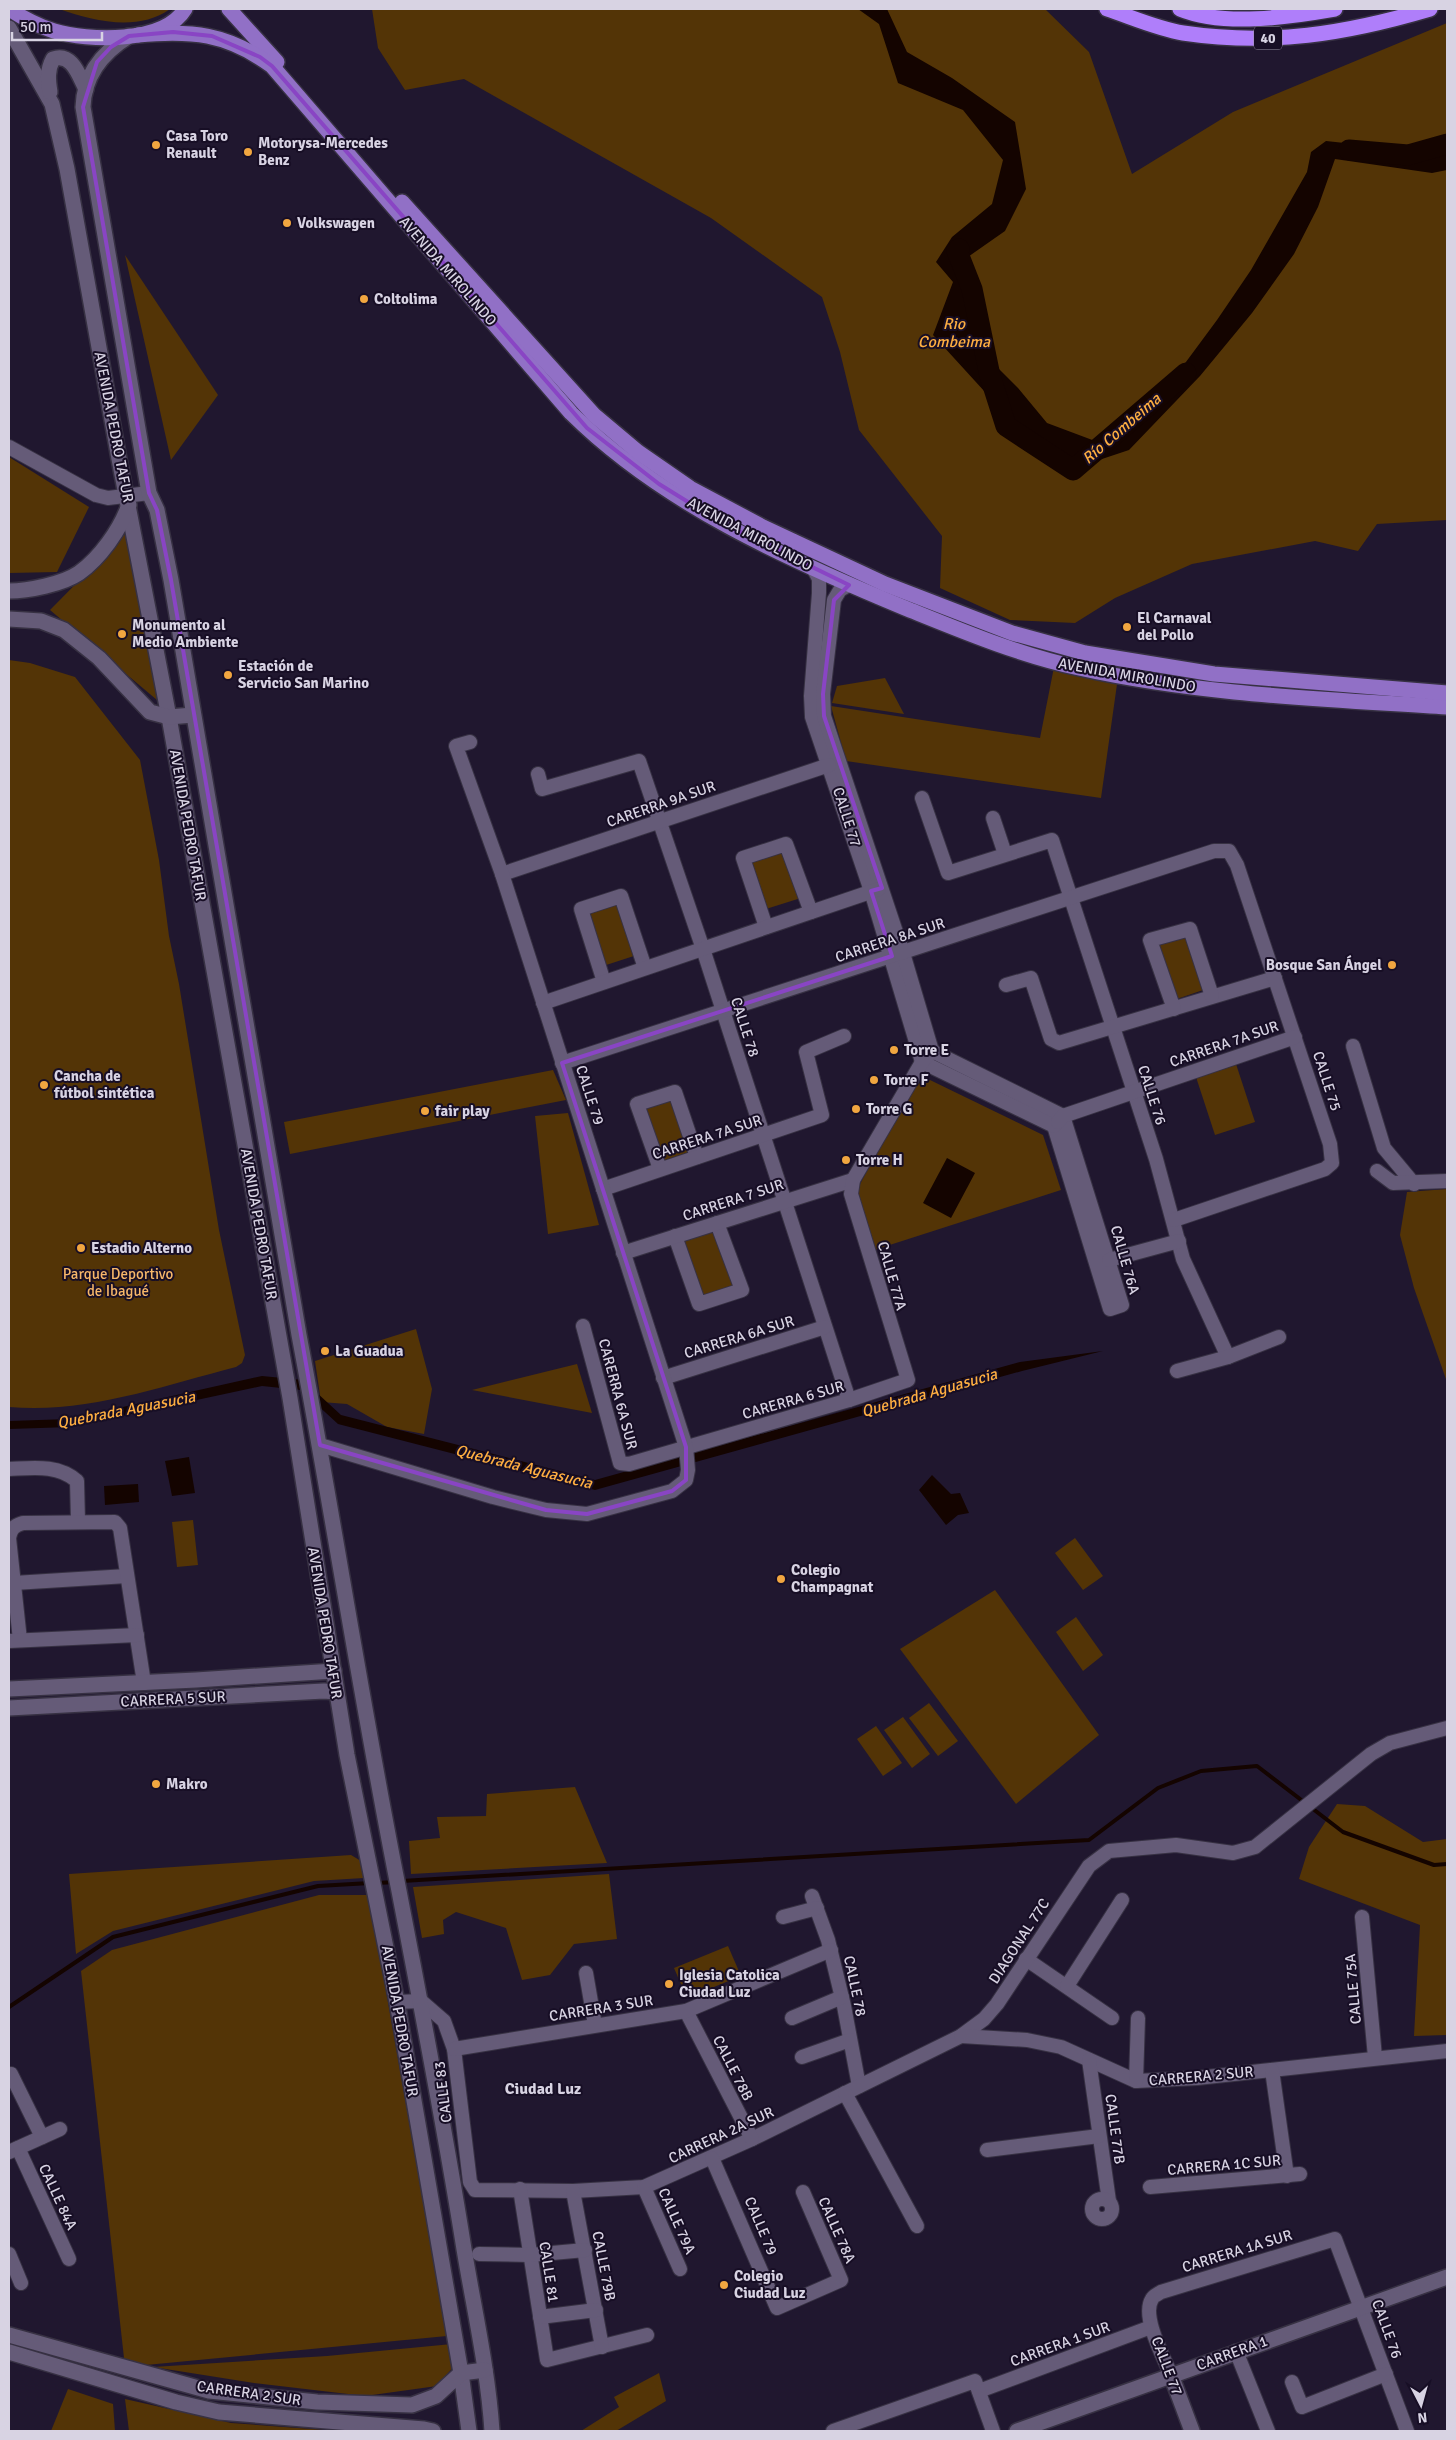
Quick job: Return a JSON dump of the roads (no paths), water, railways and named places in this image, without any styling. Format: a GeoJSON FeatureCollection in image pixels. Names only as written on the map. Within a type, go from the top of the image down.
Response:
{"type":"FeatureCollection","features":[{"type":"Feature","properties":{"kind":"highway","name":"40"},"geometry":{"type":"LineString","coordinates":[[1107,9],[1181,32],[1249,38],[1318,36],[1364,28],[1430,9]]}},
{"type":"Feature","properties":{"kind":"highway","name":"40"},"geometry":{"type":"LineString","coordinates":[[1180,9],[1191,14],[1250,20],[1335,9]]}},
{"type":"Feature","properties":{"kind":"main road","name":"AVENIDA MIROLINDO"},"geometry":{"type":"LineString","coordinates":[[9,9],[35,24],[54,31],[100,38],[173,32],[212,36],[260,57],[272,66],[587,428],[632,464],[722,524],[849,584],[997,646],[1078,668],[1201,688],[1447,707]]}},
{"type":"Feature","properties":{"kind":"main road"},"geometry":{"type":"LineString","coordinates":[[133,36],[172,22],[185,9]]}},
{"type":"Feature","properties":{"kind":"main road","name":"AVENIDA MIROLINDO"},"geometry":{"type":"LineString","coordinates":[[229,9],[594,415],[638,452],[716,502],[764,527],[885,584],[1012,634],[1085,653],[1214,674],[1447,693]]}},
{"type":"Feature","properties":{"kind":"main road","name":"AVENIDA PEDRO TAFUR"},"geometry":{"type":"LineString","coordinates":[[9,28],[52,104],[69,178],[170,717],[194,865],[290,1398],[346,1755],[370,1863],[397,2002],[461,2374],[469,2431]]}},
{"type":"Feature","properties":{"kind":"main road","name":"AVENIDA PEDRO TAFUR"},"geometry":{"type":"LineString","coordinates":[[133,36],[111,47],[97,62],[83,98],[84,117],[149,493],[157,510],[307,1378],[393,1860],[421,2001],[485,2370],[492,2431]]}},
{"type":"Feature","properties":{"kind":"main road"},"geometry":{"type":"LineString","coordinates":[[52,104],[48,72],[53,59],[60,56],[66,58],[77,72],[86,89]]}},
{"type":"Feature","properties":{"kind":"main road"},"geometry":{"type":"LineString","coordinates":[[9,591],[21,591],[67,579],[80,573],[115,532],[128,501]]}},
{"type":"Feature","properties":{"kind":"main road"},"geometry":{"type":"LineString","coordinates":[[9,620],[41,621],[64,630],[99,658],[150,712],[170,717],[193,714]]}},
{"type":"Feature","properties":{"kind":"main road","name":"CARRERA 5 SUR"},"geometry":{"type":"LineString","coordinates":[[9,1689],[334,1671]]}},
{"type":"Feature","properties":{"kind":"main road","name":"CARRERA 5 SUR"},"geometry":{"type":"LineString","coordinates":[[9,1708],[324,1691],[336,1692]]}},
{"type":"Feature","properties":{"kind":"main road","name":"CARRERA 1"},"geometry":{"type":"LineString","coordinates":[[1017,2431],[1447,2276]]}},
{"type":"Feature","properties":{"kind":"main road","name":"CARRERA 2 SUR"},"geometry":{"type":"LineString","coordinates":[[9,2335],[209,2391],[317,2402],[412,2405],[436,2396],[461,2374]]}},
{"type":"Feature","properties":{"kind":"main road","name":"CARRERA 2 SUR"},"geometry":{"type":"LineString","coordinates":[[9,2352],[176,2402],[219,2412],[433,2431]]}},
{"type":"Feature","properties":{"kind":"main road"},"geometry":{"type":"LineString","coordinates":[[461,2374],[485,2370]]}},
{"type":"Feature","properties":{"kind":"main road","name":"CALLE 77"},"geometry":{"type":"LineString","coordinates":[[1171,2375],[1192,2431]]}},
{"type":"Feature","properties":{"kind":"street"},"geometry":{"type":"LineString","coordinates":[[9,446],[96,495],[128,501],[149,493]]}},
{"type":"Feature","properties":{"kind":"street","name":"CALLE 77"},"geometry":{"type":"LineString","coordinates":[[813,568],[819,579],[820,593],[811,696],[812,718],[830,756],[932,1051]]}},
{"type":"Feature","properties":{"kind":"street","name":"CALLE 77"},"geometry":{"type":"LineString","coordinates":[[830,756],[823,694],[834,600],[840,590],[849,584]]}},
{"type":"Feature","properties":{"kind":"street","name":"CALLE 79"},"geometry":{"type":"LineString","coordinates":[[320,1445],[493,1497],[546,1510],[587,1514],[672,1491],[686,1480],[688,1470],[687,1451],[502,874],[456,746],[470,742]]}},
{"type":"Feature","properties":{"kind":"street","name":"CARERRA 9A SUR"},"geometry":{"type":"LineString","coordinates":[[502,874],[660,822],[830,756]]}},
{"type":"Feature","properties":{"kind":"street","name":"CALLE 78"},"geometry":{"type":"LineString","coordinates":[[538,774],[542,789],[639,761],[703,948],[849,1400]]}},
{"type":"Feature","properties":{"kind":"street"},"geometry":{"type":"LineString","coordinates":[[922,798],[948,873],[1005,854],[993,818]]}},
{"type":"Feature","properties":{"kind":"street","name":"CALLE 76"},"geometry":{"type":"LineString","coordinates":[[1005,854],[1052,840],[1174,1220],[1183,1259],[1228,1357]]}},
{"type":"Feature","properties":{"kind":"street"},"geometry":{"type":"LineString","coordinates":[[766,927],[743,858],[786,844],[810,912]]}},
{"type":"Feature","properties":{"kind":"street","name":"CARRERA 8A SUR"},"geometry":{"type":"LineString","coordinates":[[562,1063],[1214,852],[1229,851]]}},
{"type":"Feature","properties":{"kind":"street","name":"CALLE 75"},"geometry":{"type":"LineString","coordinates":[[1174,1220],[1325,1169],[1332,1163],[1330,1144],[1295,1037],[1237,865],[1229,851]]}},
{"type":"Feature","properties":{"kind":"street"},"geometry":{"type":"LineString","coordinates":[[543,1003],[877,890]]}},
{"type":"Feature","properties":{"kind":"street"},"geometry":{"type":"LineString","coordinates":[[604,982],[581,910],[620,896],[645,968]]}},
{"type":"Feature","properties":{"kind":"street"},"geometry":{"type":"LineString","coordinates":[[1174,1009],[1150,940],[1190,929],[1212,996]]}},
{"type":"Feature","properties":{"kind":"street","name":"CALLE 77"},"geometry":{"type":"LineString","coordinates":[[898,954],[922,1062]]}},
{"type":"Feature","properties":{"kind":"street"},"geometry":{"type":"LineString","coordinates":[[1006,985],[1031,978],[1051,1039],[1059,1043],[1275,978]]}},
{"type":"Feature","properties":{"kind":"street","name":"CARRERA 7A SUR"},"geometry":{"type":"LineString","coordinates":[[603,1188],[822,1116],[806,1052],[844,1036]]}},
{"type":"Feature","properties":{"kind":"street","name":"CARRERA 7A SUR"},"geometry":{"type":"LineString","coordinates":[[1059,1121],[1133,1092],[1295,1037]]}},
{"type":"Feature","properties":{"kind":"street"},"geometry":{"type":"LineString","coordinates":[[1353,1046],[1384,1148],[1414,1184]]}},
{"type":"Feature","properties":{"kind":"street"},"geometry":{"type":"LineString","coordinates":[[853,1180],[922,1062],[932,1051],[1059,1121]]}},
{"type":"Feature","properties":{"kind":"street"},"geometry":{"type":"LineString","coordinates":[[922,1062],[1059,1121]]}},
{"type":"Feature","properties":{"kind":"street"},"geometry":{"type":"LineString","coordinates":[[660,1170],[638,1104],[675,1092],[697,1157]]}},
{"type":"Feature","properties":{"kind":"street","name":"CALLE 76A"},"geometry":{"type":"LineString","coordinates":[[1059,1121],[1096,1238],[1110,1309],[1122,1305],[1109,1260],[1096,1238]]}},
{"type":"Feature","properties":{"kind":"street"},"geometry":{"type":"LineString","coordinates":[[1377,1171],[1393,1183],[1414,1184],[1447,1181]]}},
{"type":"Feature","properties":{"kind":"street","name":"CARRERA 7 SUR"},"geometry":{"type":"LineString","coordinates":[[623,1253],[784,1200],[853,1180]]}},
{"type":"Feature","properties":{"kind":"street","name":"CALLE 77A"},"geometry":{"type":"LineString","coordinates":[[853,1180],[851,1194],[908,1380]]}},
{"type":"Feature","properties":{"kind":"street"},"geometry":{"type":"LineString","coordinates":[[674,1236],[699,1304],[742,1290],[717,1223]]}},
{"type":"Feature","properties":{"kind":"street"},"geometry":{"type":"LineString","coordinates":[[1109,1260],[1179,1241]]}},
{"type":"Feature","properties":{"kind":"street","name":"CARERRA 6A SUR"},"geometry":{"type":"LineString","coordinates":[[583,1326],[620,1463],[629,1464],[687,1451]]}},
{"type":"Feature","properties":{"kind":"street","name":"CARRERA 6A SUR"},"geometry":{"type":"LineString","coordinates":[[663,1378],[825,1327]]}},
{"type":"Feature","properties":{"kind":"street"},"geometry":{"type":"LineString","coordinates":[[1177,1371],[1228,1357],[1279,1337]]}},
{"type":"Feature","properties":{"kind":"street","name":"CARERRA 6 SUR"},"geometry":{"type":"LineString","coordinates":[[687,1451],[908,1380]]}},
{"type":"Feature","properties":{"kind":"street"},"geometry":{"type":"LineString","coordinates":[[9,1469],[48,1468],[70,1474],[77,1481],[78,1521]]}},
{"type":"Feature","properties":{"kind":"street"},"geometry":{"type":"LineString","coordinates":[[136,1635],[14,1641],[14,1583],[9,1538],[10,1530],[14,1526],[23,1524],[78,1521],[115,1522],[120,1528],[144,1683]]}},
{"type":"Feature","properties":{"kind":"street"},"geometry":{"type":"LineString","coordinates":[[14,1583],[127,1576]]}},
{"type":"Feature","properties":{"kind":"street","name":"DIAGONAL 77C"},"geometry":{"type":"LineString","coordinates":[[961,2036],[998,2004],[1089,1866],[1098,1857],[1108,1851],[1176,1845],[1233,1853],[1245,1851],[1255,1847],[1371,1754],[1390,1743],[1447,1728]]}},
{"type":"Feature","properties":{"kind":"street"},"geometry":{"type":"LineString","coordinates":[[1067,1986],[1122,1900]]}},
{"type":"Feature","properties":{"kind":"street","name":"CALLE 78"},"geometry":{"type":"LineString","coordinates":[[783,1917],[814,1902],[831,1950],[842,1997],[858,2086]]}},
{"type":"Feature","properties":{"kind":"street","name":"CALLE 75A"},"geometry":{"type":"LineString","coordinates":[[1362,1917],[1375,2057]]}},
{"type":"Feature","properties":{"kind":"street","name":"CARRERA 3 SUR"},"geometry":{"type":"LineString","coordinates":[[454,2049],[686,2010],[831,1950]]}},
{"type":"Feature","properties":{"kind":"street"},"geometry":{"type":"LineString","coordinates":[[1026,1959],[1112,2018]]}},
{"type":"Feature","properties":{"kind":"street"},"geometry":{"type":"LineString","coordinates":[[586,1974],[595,2025]]}},
{"type":"Feature","properties":{"kind":"street"},"geometry":{"type":"LineString","coordinates":[[792,2018],[842,1997]]}},
{"type":"Feature","properties":{"kind":"street"},"geometry":{"type":"LineString","coordinates":[[397,2002],[421,2001]]}},
{"type":"Feature","properties":{"kind":"street","name":"CALLE 83"},"geometry":{"type":"LineString","coordinates":[[421,2001],[444,2021],[454,2049],[470,2182],[475,2190]]}},
{"type":"Feature","properties":{"kind":"street","name":"CALLE 78B"},"geometry":{"type":"LineString","coordinates":[[686,2010],[752,2140]]}},
{"type":"Feature","properties":{"kind":"street"},"geometry":{"type":"LineString","coordinates":[[1136,2081],[1138,2018]]}},
{"type":"Feature","properties":{"kind":"street","name":"CARRERA 2 SUR"},"geometry":{"type":"LineString","coordinates":[[961,2036],[1027,2040],[1061,2047],[1136,2081],[1197,2078],[1375,2057],[1447,2051]]}},
{"type":"Feature","properties":{"kind":"street","name":"CARRERA 2A SUR"},"geometry":{"type":"LineString","coordinates":[[475,2190],[573,2191],[644,2187],[752,2140],[961,2036]]}},
{"type":"Feature","properties":{"kind":"street"},"geometry":{"type":"LineString","coordinates":[[802,2057],[850,2040]]}},
{"type":"Feature","properties":{"kind":"street","name":"CALLE 77B"},"geometry":{"type":"LineString","coordinates":[[1089,2060],[1109,2201],[1112,2207],[1111,2213],[1100,2224]]}},
{"type":"Feature","properties":{"kind":"street","name":"CARRERA 1C SUR"},"geometry":{"type":"LineString","coordinates":[[1150,2187],[1294,2175],[1272,2070]]}},
{"type":"Feature","properties":{"kind":"street"},"geometry":{"type":"LineString","coordinates":[[11,2074],[42,2137]]}},
{"type":"Feature","properties":{"kind":"street"},"geometry":{"type":"LineString","coordinates":[[845,2093],[917,2226]]}},
{"type":"Feature","properties":{"kind":"street"},"geometry":{"type":"LineString","coordinates":[[13,2150],[60,2130]]}},
{"type":"Feature","properties":{"kind":"street"},"geometry":{"type":"LineString","coordinates":[[987,2150],[1099,2136]]}},
{"type":"Feature","properties":{"kind":"street","name":"CALLE 84A"},"geometry":{"type":"LineString","coordinates":[[13,2150],[69,2259]]}},
{"type":"Feature","properties":{"kind":"street","name":"CALLE 79"},"geometry":{"type":"LineString","coordinates":[[712,2158],[777,2308],[841,2280]]}},
{"type":"Feature","properties":{"kind":"street","name":"CALLE 79A"},"geometry":{"type":"LineString","coordinates":[[644,2187],[680,2269]]}},
{"type":"Feature","properties":{"kind":"street","name":"CALLE 81"},"geometry":{"type":"LineString","coordinates":[[520,2189],[547,2360],[602,2347]]}},
{"type":"Feature","properties":{"kind":"street","name":"CALLE 79B"},"geometry":{"type":"LineString","coordinates":[[573,2191],[602,2347]]}},
{"type":"Feature","properties":{"kind":"street","name":"CALLE 78A"},"geometry":{"type":"LineString","coordinates":[[803,2192],[841,2280]]}},
{"type":"Feature","properties":{"kind":"street","name":"CALLE 76"},"geometry":{"type":"LineString","coordinates":[[1334,2239],[1362,2308],[1407,2431]]}},
{"type":"Feature","properties":{"kind":"street","name":"CARRERA 1A SUR"},"geometry":{"type":"LineString","coordinates":[[1152,2299],[1161,2292],[1334,2239]]}},
{"type":"Feature","properties":{"kind":"street"},"geometry":{"type":"LineString","coordinates":[[479,2254],[530,2256],[585,2250]]}},
{"type":"Feature","properties":{"kind":"street"},"geometry":{"type":"LineString","coordinates":[[9,2254],[21,2283]]}},
{"type":"Feature","properties":{"kind":"street","name":"CALLE 77"},"geometry":{"type":"LineString","coordinates":[[1152,2299],[1149,2309],[1151,2327],[1171,2375]]}},
{"type":"Feature","properties":{"kind":"street"},"geometry":{"type":"LineString","coordinates":[[540,2317],[596,2310]]}},
{"type":"Feature","properties":{"kind":"street","name":"CARRERA 1 SUR"},"geometry":{"type":"LineString","coordinates":[[977,2386],[1151,2327]]}},
{"type":"Feature","properties":{"kind":"street"},"geometry":{"type":"LineString","coordinates":[[602,2347],[647,2335]]}},
{"type":"Feature","properties":{"kind":"street"},"geometry":{"type":"LineString","coordinates":[[1236,2351],[1268,2431]]}},
{"type":"Feature","properties":{"kind":"street"},"geometry":{"type":"LineString","coordinates":[[1292,2382],[1302,2407],[1386,2374]]}},
{"type":"Feature","properties":{"kind":"street"},"geometry":{"type":"LineString","coordinates":[[834,2431],[977,2386],[993,2431]]}},
{"type":"Feature","properties":{"kind":"water","name":"Rio Combeima"},"geometry":{"type":"Polygon","coordinates":[[[858,9],[887,9],[907,52],[952,78],[1015,122],[1026,189],[1005,231],[965,259],[973,343],[1018,388],[1047,423],[1095,441],[1149,412],[1217,320],[1251,270],[1307,172],[1311,152],[1326,141],[1354,144],[1393,158],[1447,134],[1447,170],[1432,173],[1335,159],[1318,207],[1294,254],[1252,313],[1200,376],[1129,450],[1084,465],[1024,450],[985,392],[933,335],[953,282],[936,262],[952,237],[992,204],[1003,160],[963,110],[898,83],[879,24],[858,9]]]}},
{"type":"Feature","properties":{"kind":"water"},"geometry":{"type":"Polygon","coordinates":[[[947,1158],[975,1173],[951,1218],[923,1203],[947,1158]]]}},
{"type":"Feature","properties":{"kind":"water","name":"Quebrada Aguasucia"},"geometry":{"type":"Polygon","coordinates":[[[1103,1351],[1022,1371],[595,1490],[338,1424],[301,1390],[262,1386],[71,1427],[9,1429],[9,1421],[69,1419],[262,1376],[303,1380],[341,1415],[595,1480],[1020,1362],[1103,1351]]]}},
{"type":"Feature","properties":{"kind":"water"},"geometry":{"type":"Polygon","coordinates":[[[189,1457],[195,1493],[172,1496],[165,1461],[189,1457]]]}},
{"type":"Feature","properties":{"kind":"water"},"geometry":{"type":"Polygon","coordinates":[[[932,1475],[951,1494],[960,1493],[969,1513],[958,1515],[946,1525],[919,1490],[932,1475]]]}},
{"type":"Feature","properties":{"kind":"water"},"geometry":{"type":"Polygon","coordinates":[[[138,1484],[139,1502],[105,1505],[104,1486],[138,1484]]]}},
{"type":"Feature","properties":{"kind":"waterway","name":"Río Combeima"},"geometry":{"type":"LineString","coordinates":[[1349,150],[1408,155],[1447,144]]}},
{"type":"Feature","properties":{"kind":"waterway","name":"Río Combeima"},"geometry":{"type":"LineString","coordinates":[[959,249],[957,251],[972,289],[990,376],[1006,426],[1073,470],[1186,373]]}},
{"type":"Feature","properties":{"kind":"waterway"},"geometry":{"type":"LineString","coordinates":[[402,1881],[1089,1840],[1158,1788],[1201,1771],[1257,1766],[1343,1832],[1434,1865],[1447,1864]]}},
{"type":"Feature","properties":{"kind":"waterway"},"geometry":{"type":"LineString","coordinates":[[377,1883],[395,1882]]}},
{"type":"Feature","properties":{"kind":"waterway"},"geometry":{"type":"LineString","coordinates":[[9,2007],[113,1937],[318,1886],[370,1883]]}},
{"type":"Feature","properties":{"kind":"place","name":"Casa Toro Renault"},"geometry":{"type":"Point","coordinates":[156,145]}},
{"type":"Feature","properties":{"kind":"place","name":"Motorysa-Mercedes Benz"},"geometry":{"type":"Point","coordinates":[248,152]}},
{"type":"Feature","properties":{"kind":"place","name":"Volkswagen"},"geometry":{"type":"Point","coordinates":[287,223]}},
{"type":"Feature","properties":{"kind":"place","name":"Coltolima"},"geometry":{"type":"Point","coordinates":[364,299]}},
{"type":"Feature","properties":{"kind":"place","name":"El Carnaval del Pollo"},"geometry":{"type":"Point","coordinates":[1127,627]}},
{"type":"Feature","properties":{"kind":"place","name":"Monumento al Medio Ambiente"},"geometry":{"type":"Point","coordinates":[122,634]}},
{"type":"Feature","properties":{"kind":"place","name":"Estación de Servicio San Marino"},"geometry":{"type":"Point","coordinates":[228,675]}},
{"type":"Feature","properties":{"kind":"place","name":"Bosque San Ángel"},"geometry":{"type":"Point","coordinates":[1392,965]}},
{"type":"Feature","properties":{"kind":"place","name":"Torre E"},"geometry":{"type":"Point","coordinates":[894,1050]}},
{"type":"Feature","properties":{"kind":"place","name":"Torre F"},"geometry":{"type":"Point","coordinates":[874,1080]}},
{"type":"Feature","properties":{"kind":"place","name":"Cancha de fútbol sintética"},"geometry":{"type":"Point","coordinates":[44,1085]}},
{"type":"Feature","properties":{"kind":"place","name":"Torre G"},"geometry":{"type":"Point","coordinates":[856,1109]}},
{"type":"Feature","properties":{"kind":"place","name":"fair play"},"geometry":{"type":"Point","coordinates":[425,1111]}},
{"type":"Feature","properties":{"kind":"place","name":"Torre H"},"geometry":{"type":"Point","coordinates":[846,1160]}},
{"type":"Feature","properties":{"kind":"place","name":"Estadio Alterno"},"geometry":{"type":"Point","coordinates":[81,1248]}},
{"type":"Feature","properties":{"kind":"place","name":"La Guadua"},"geometry":{"type":"Point","coordinates":[325,1351]}},
{"type":"Feature","properties":{"kind":"place","name":"Colegio Champagnat"},"geometry":{"type":"Point","coordinates":[781,1579]}},
{"type":"Feature","properties":{"kind":"place","name":"Makro"},"geometry":{"type":"Point","coordinates":[156,1784]}},
{"type":"Feature","properties":{"kind":"place","name":"Iglesia Catolica Ciudad Luz"},"geometry":{"type":"Point","coordinates":[669,1984]}},
{"type":"Feature","properties":{"kind":"place","name":"Colegio Ciudad Luz"},"geometry":{"type":"Point","coordinates":[724,2285]}},
{"type":"Feature","properties":{"kind":"district","name":"Ciudad Luz"},"geometry":{"type":"Point","coordinates":[543,2088]}},
{"type":"Feature","properties":{"kind":"park label","name":"Parque Deportivo de Ibagué"},"geometry":{"type":"Point","coordinates":[118,1282]}}]}
